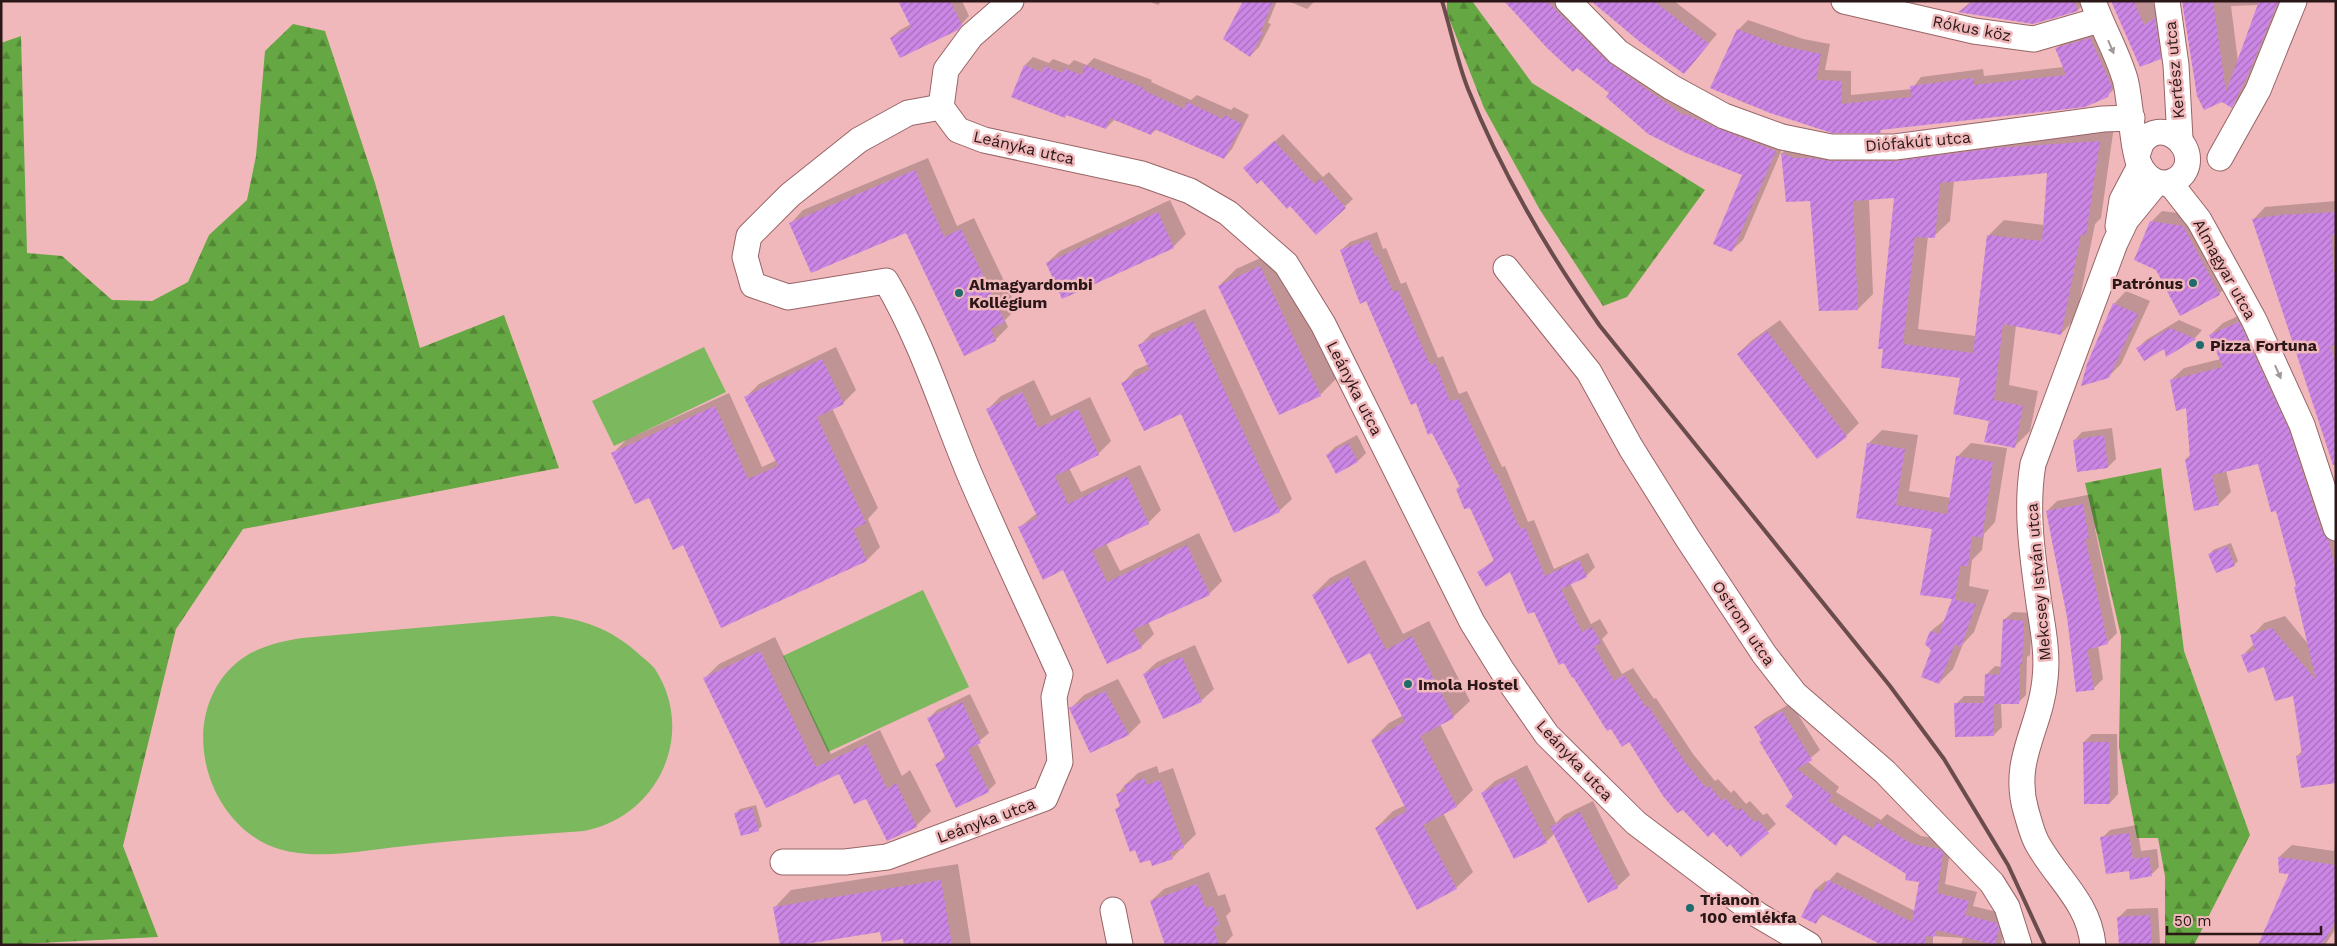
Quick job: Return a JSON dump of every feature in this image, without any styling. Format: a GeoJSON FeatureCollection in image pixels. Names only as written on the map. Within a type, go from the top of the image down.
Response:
{"type":"FeatureCollection","features":[{"type":"Feature","properties":{"kind":"street"},"geometry":{"type":"LineString","coordinates":[[941,107],[946,70],[971,36],[1011,1]]}},
{"type":"Feature","properties":{"kind":"street","name":"Diófakút utca"},"geometry":{"type":"LineString","coordinates":[[1568,1],[1618,52],[1671,87],[1724,116],[1782,137],[1831,147],[1895,147],[2103,119],[2132,118]]}},
{"type":"Feature","properties":{"kind":"street","name":"Rókus köz"},"geometry":{"type":"LineString","coordinates":[[1844,1],[1974,31],[2034,39],[2096,10]]}},
{"type":"Feature","properties":{"kind":"street","name":"Kertész utca"},"geometry":{"type":"LineString","coordinates":[[2168,1],[2176,65],[2180,138]]}},
{"type":"Feature","properties":{"kind":"street"},"geometry":{"type":"LineString","coordinates":[[2220,158],[2258,90],[2294,1]]}},
{"type":"Feature","properties":{"kind":"street"},"geometry":{"type":"LineString","coordinates":[[2096,10],[2124,78],[2132,118],[2151,171]]}},
{"type":"Feature","properties":{"kind":"street","name":"Leányka utca"},"geometry":{"type":"LineString","coordinates":[[782,862],[845,862],[887,857],[1046,798],[1060,762],[1054,697],[1060,674],[969,472],[920,349],[903,311],[886,282],[788,297],[753,284],[745,257],[749,236],[790,195],[860,140],[908,114],[941,107],[958,130],[984,140],[1142,174],[1190,191],[1228,213],[1286,264],[1323,324],[1472,622],[1546,735],[1636,823],[1758,915],[1810,945]]}},
{"type":"Feature","properties":{"kind":"street"},"geometry":{"type":"LineString","coordinates":[[2166,132],[2180,138],[2186,149],[2187,165],[2181,177],[2151,171],[2143,141],[2153,134],[2166,132]]}},
{"type":"Feature","properties":{"kind":"street","name":"Mekcsey István utca"},"geometry":{"type":"LineString","coordinates":[[2093,945],[2089,925],[2076,897],[2036,843],[2020,784],[2025,750],[2041,705],[2045,679],[2046,648],[2032,556],[2029,512],[2033,464],[2115,243],[2122,200],[2151,171]]}},
{"type":"Feature","properties":{"kind":"street","name":"Almagyar utca"},"geometry":{"type":"LineString","coordinates":[[2151,171],[2199,220],[2254,320],[2302,425],[2336,528]]}},
{"type":"Feature","properties":{"kind":"street","name":"Ostrom utca"},"geometry":{"type":"LineString","coordinates":[[1506,268],[1590,372],[1632,448],[1688,539],[1764,654],[1795,694],[1884,772],[1992,883],[2007,907],[2019,945]]}},
{"type":"Feature","properties":{"kind":"street"},"geometry":{"type":"LineString","coordinates":[[1113,910],[1120,945]]}},
{"type":"Feature","properties":{"kind":"green space"},"geometry":{"type":"Polygon","coordinates":[[[1447,1],[1472,1],[1532,83],[1705,190],[1627,297],[1603,306],[1540,210],[1484,108],[1447,13],[1447,1]]]}},
{"type":"Feature","properties":{"kind":"green space"},"geometry":{"type":"Polygon","coordinates":[[[293,24],[325,31],[375,183],[420,348],[504,315],[559,468],[243,529],[176,629],[123,846],[158,937],[1,945],[1,43],[21,36],[27,253],[62,256],[112,300],[152,301],[188,282],[209,235],[247,200],[256,156],[265,51],[293,24]]]}},
{"type":"Feature","properties":{"kind":"green space"},"geometry":{"type":"Polygon","coordinates":[[[704,347],[726,392],[614,446],[592,401],[704,347]]]}},
{"type":"Feature","properties":{"kind":"green space"},"geometry":{"type":"Polygon","coordinates":[[[2161,468],[2184,651],[2250,835],[2194,945],[2165,945],[2165,876],[2158,838],[2137,838],[2119,747],[2121,636],[2085,483],[2161,468]]]}},
{"type":"Feature","properties":{"kind":"green space"},"geometry":{"type":"Polygon","coordinates":[[[923,590],[969,687],[828,752],[783,656],[923,590]]]}},
{"type":"Feature","properties":{"kind":"green space"},"geometry":{"type":"Polygon","coordinates":[[[553,616],[589,624],[621,640],[655,669],[667,694],[672,720],[671,745],[663,769],[650,791],[632,809],[610,823],[584,831],[456,841],[346,853],[311,854],[279,849],[254,837],[233,818],[217,795],[207,769],[203,742],[206,714],[216,688],[233,666],[257,650],[302,638],[553,616]]]}},
{"type":"Feature","properties":{"kind":"building"},"geometry":{"type":"Polygon","coordinates":[[[898,1],[950,1],[962,25],[958,30],[900,58],[890,38],[911,27],[898,1]]]}},
{"type":"Feature","properties":{"kind":"building"},"geometry":{"type":"Polygon","coordinates":[[[1243,1],[1273,1],[1261,31],[1263,33],[1250,57],[1223,39],[1243,1]]]}},
{"type":"Feature","properties":{"kind":"building"},"geometry":{"type":"Polygon","coordinates":[[[1504,1],[1547,1],[1608,62],[1684,116],[1685,114],[1776,151],[1732,252],[1713,244],[1742,175],[1686,153],[1648,134],[1606,97],[1609,93],[1577,68],[1573,72],[1547,48],[1504,1]]]}},
{"type":"Feature","properties":{"kind":"building"},"geometry":{"type":"Polygon","coordinates":[[[1591,1],[1654,1],[1709,44],[1684,74],[1640,42],[1591,1]]]}},
{"type":"Feature","properties":{"kind":"building"},"geometry":{"type":"Polygon","coordinates":[[[1974,1],[2074,1],[2078,11],[2033,24],[1958,12],[1974,1]]]}},
{"type":"Feature","properties":{"kind":"building"},"geometry":{"type":"Polygon","coordinates":[[[2111,1],[2134,1],[2144,25],[2155,18],[2161,59],[2140,67],[2111,1]]]}},
{"type":"Feature","properties":{"kind":"building"},"geometry":{"type":"Polygon","coordinates":[[[2182,1],[2213,1],[2226,92],[2259,1],[2278,2],[2251,68],[2232,108],[2222,102],[2204,110],[2197,96],[2182,1]]]}},
{"type":"Feature","properties":{"kind":"building"},"geometry":{"type":"Polygon","coordinates":[[[1737,29],[1778,45],[1821,54],[1816,80],[1842,81],[1841,104],[1911,97],[1910,86],[1974,78],[1974,85],[2066,75],[2055,48],[2090,38],[2112,87],[2108,97],[2085,107],[1880,130],[1881,133],[1832,133],[1770,113],[1710,88],[1737,29]]]}},
{"type":"Feature","properties":{"kind":"building"},"geometry":{"type":"Polygon","coordinates":[[[1024,65],[1042,72],[1044,66],[1062,73],[1064,68],[1082,75],[1085,65],[1144,88],[1143,90],[1184,109],[1187,102],[1223,119],[1224,115],[1242,124],[1224,159],[1154,129],[1151,135],[1110,118],[1106,129],[1066,115],[1065,118],[1011,97],[1024,65]]]}},
{"type":"Feature","properties":{"kind":"building"},"geometry":{"type":"Polygon","coordinates":[[[1274,141],[1314,184],[1320,179],[1346,208],[1316,235],[1290,206],[1287,209],[1261,180],[1257,184],[1243,168],[1274,141]]]}},
{"type":"Feature","properties":{"kind":"building"},"geometry":{"type":"Polygon","coordinates":[[[2100,141],[2086,235],[2081,234],[2061,335],[2003,324],[1994,400],[2023,406],[2015,448],[1984,442],[1989,421],[1953,414],[1960,378],[1881,368],[1883,349],[1878,349],[1894,198],[1853,201],[1858,310],[1819,311],[1810,201],[1786,202],[1781,153],[1794,158],[1831,161],[1895,161],[1996,148],[2100,141]],[[2047,173],[1940,183],[1935,238],[1915,237],[1903,344],[1973,353],[1987,235],[2042,241],[2047,173]]]}},
{"type":"Feature","properties":{"kind":"building"},"geometry":{"type":"Polygon","coordinates":[[[915,170],[944,237],[961,229],[1005,322],[991,329],[996,341],[964,356],[906,233],[811,273],[789,223],[915,170]]]}},
{"type":"Feature","properties":{"kind":"building"},"geometry":{"type":"Polygon","coordinates":[[[1158,212],[1174,248],[1062,299],[1046,263],[1158,212]]]}},
{"type":"Feature","properties":{"kind":"building"},"geometry":{"type":"Polygon","coordinates":[[[2336,212],[2336,235],[2332,235],[2333,273],[2336,272],[2336,345],[2330,346],[2336,362],[2336,465],[2333,465],[2252,219],[2280,215],[2336,212]]]}},
{"type":"Feature","properties":{"kind":"building"},"geometry":{"type":"Polygon","coordinates":[[[2150,221],[2183,226],[2220,295],[2180,316],[2156,270],[2134,260],[2150,221]]]}},
{"type":"Feature","properties":{"kind":"building"},"geometry":{"type":"Polygon","coordinates":[[[1369,240],[1393,292],[1398,290],[1430,365],[1435,363],[1450,401],[1459,399],[1494,474],[1496,473],[1520,529],[1525,527],[1545,576],[1579,560],[1587,577],[1561,589],[1582,632],[1592,627],[1601,643],[1594,646],[1614,681],[1624,675],[1646,707],[1648,706],[1685,762],[1706,788],[1709,786],[1722,801],[1725,798],[1737,811],[1741,808],[1754,822],[1758,820],[1769,833],[1741,857],[1730,844],[1727,847],[1713,832],[1708,837],[1683,810],[1677,813],[1663,796],[1629,742],[1622,747],[1611,729],[1607,731],[1564,663],[1559,665],[1534,612],[1528,614],[1510,572],[1486,587],[1477,572],[1494,561],[1470,508],[1464,509],[1456,489],[1460,487],[1432,433],[1428,435],[1416,403],[1411,405],[1366,301],[1360,304],[1340,250],[1369,240]]]}},
{"type":"Feature","properties":{"kind":"building"},"geometry":{"type":"Polygon","coordinates":[[[1260,266],[1321,396],[1279,415],[1218,286],[1260,266]]]}},
{"type":"Feature","properties":{"kind":"building"},"geometry":{"type":"Polygon","coordinates":[[[2113,303],[2138,314],[2109,378],[2081,386],[2087,364],[2113,303]]]}},
{"type":"Feature","properties":{"kind":"building"},"geometry":{"type":"Polygon","coordinates":[[[1193,321],[1280,512],[1234,533],[1181,414],[1144,431],[1121,383],[1150,370],[1138,345],[1193,321]]]}},
{"type":"Feature","properties":{"kind":"building"},"geometry":{"type":"Polygon","coordinates":[[[2239,322],[2289,430],[2322,532],[2328,539],[2336,571],[2336,783],[2301,788],[2296,756],[2302,755],[2293,696],[2275,701],[2264,667],[2248,673],[2241,655],[2255,650],[2250,635],[2272,628],[2316,680],[2294,587],[2296,586],[2276,511],[2271,512],[2258,464],[2212,475],[2219,505],[2194,511],[2185,459],[2190,458],[2186,408],[2176,411],[2170,380],[2223,367],[2209,335],[2239,322]]]}},
{"type":"Feature","properties":{"kind":"building"},"geometry":{"type":"Polygon","coordinates":[[[2170,328],[2196,339],[2166,357],[2164,349],[2144,361],[2136,348],[2170,328]]]}},
{"type":"Feature","properties":{"kind":"building"},"geometry":{"type":"Polygon","coordinates":[[[1767,331],[1847,437],[1817,459],[1737,354],[1767,331]]]}},
{"type":"Feature","properties":{"kind":"building"},"geometry":{"type":"Polygon","coordinates":[[[822,359],[844,404],[817,417],[866,523],[853,529],[867,561],[721,628],[683,545],[673,550],[649,498],[635,504],[611,453],[715,406],[748,479],[778,466],[744,397],[822,359]]]}},
{"type":"Feature","properties":{"kind":"building"},"geometry":{"type":"Polygon","coordinates":[[[1022,392],[1038,428],[1078,409],[1099,455],[1055,476],[1068,504],[1127,476],[1149,524],[1092,551],[1107,582],[1187,545],[1210,595],[1133,630],[1142,648],[1107,664],[1063,570],[1043,580],[1018,527],[1038,518],[986,409],[1022,392]]]}},
{"type":"Feature","properties":{"kind":"building"},"geometry":{"type":"Polygon","coordinates":[[[2104,435],[2108,468],[2077,472],[2073,440],[2104,435]]]}},
{"type":"Feature","properties":{"kind":"building"},"geometry":{"type":"Polygon","coordinates":[[[1348,443],[1358,462],[1336,474],[1326,455],[1348,443]]]}},
{"type":"Feature","properties":{"kind":"building"},"geometry":{"type":"Polygon","coordinates":[[[1867,443],[1905,449],[1896,505],[1947,514],[1956,456],[1993,462],[1982,538],[1972,536],[1968,566],[1960,566],[1955,600],[1976,604],[1961,647],[1955,644],[1939,684],[1921,677],[1931,650],[1925,644],[1930,631],[1939,634],[1952,599],[1920,595],[1932,529],[1856,518],[1867,443]]]}},
{"type":"Feature","properties":{"kind":"building"},"geometry":{"type":"Polygon","coordinates":[[[2083,504],[2089,538],[2085,538],[2108,644],[2087,650],[2094,690],[2076,692],[2067,617],[2046,511],[2083,504]]]}},
{"type":"Feature","properties":{"kind":"building"},"geometry":{"type":"Polygon","coordinates":[[[2227,546],[2235,566],[2216,573],[2208,554],[2227,546]]]}},
{"type":"Feature","properties":{"kind":"building"},"geometry":{"type":"Polygon","coordinates":[[[1348,576],[1386,650],[1412,636],[1454,718],[1420,736],[1457,807],[1423,825],[1457,889],[1417,910],[1375,828],[1407,811],[1371,740],[1405,722],[1370,653],[1348,664],[1312,595],[1348,576]]]}},
{"type":"Feature","properties":{"kind":"building"},"geometry":{"type":"Polygon","coordinates":[[[2003,619],[2024,621],[2019,704],[1993,704],[1994,736],[1955,737],[1954,703],[1984,703],[1985,674],[2000,675],[2003,619]]]}},
{"type":"Feature","properties":{"kind":"building"},"geometry":{"type":"Polygon","coordinates":[[[760,651],[816,767],[866,744],[887,789],[896,783],[917,827],[887,841],[866,799],[854,804],[839,774],[766,808],[703,678],[760,651]]]}},
{"type":"Feature","properties":{"kind":"building"},"geometry":{"type":"Polygon","coordinates":[[[1182,657],[1202,702],[1163,719],[1143,674],[1182,657]]]}},
{"type":"Feature","properties":{"kind":"building"},"geometry":{"type":"Polygon","coordinates":[[[1105,691],[1129,735],[1090,753],[1069,708],[1105,691]]]}},
{"type":"Feature","properties":{"kind":"building"},"geometry":{"type":"Polygon","coordinates":[[[962,702],[981,743],[968,749],[989,792],[956,808],[935,764],[946,759],[927,718],[962,702]]]}},
{"type":"Feature","properties":{"kind":"building"},"geometry":{"type":"Polygon","coordinates":[[[1782,711],[1812,760],[1797,769],[1832,796],[1828,801],[1873,829],[1877,822],[1912,844],[1939,849],[1943,853],[1937,893],[1969,901],[1965,915],[1997,923],[1999,929],[1995,945],[1937,930],[1934,937],[1926,936],[1925,945],[1882,945],[1821,914],[1816,924],[1801,917],[1815,889],[1822,892],[1828,880],[1912,922],[1919,882],[1905,880],[1906,874],[1843,834],[1836,846],[1785,806],[1793,797],[1759,741],[1762,741],[1754,727],[1782,711]]]}},
{"type":"Feature","properties":{"kind":"building"},"geometry":{"type":"Polygon","coordinates":[[[2083,742],[2109,742],[2110,804],[2084,804],[2083,742]]]}},
{"type":"Feature","properties":{"kind":"building"},"geometry":{"type":"Polygon","coordinates":[[[1514,777],[1547,843],[1514,859],[1481,793],[1514,777]]]}},
{"type":"Feature","properties":{"kind":"building"},"geometry":{"type":"Polygon","coordinates":[[[1144,778],[1147,785],[1160,780],[1184,848],[1170,852],[1173,859],[1152,866],[1150,860],[1140,863],[1135,850],[1130,852],[1115,809],[1120,807],[1116,794],[1126,791],[1124,785],[1144,778]]]}},
{"type":"Feature","properties":{"kind":"building"},"geometry":{"type":"Polygon","coordinates":[[[752,808],[759,831],[741,836],[734,813],[752,808]]]}},
{"type":"Feature","properties":{"kind":"building"},"geometry":{"type":"Polygon","coordinates":[[[1580,812],[1618,888],[1588,903],[1550,827],[1580,812]]]}},
{"type":"Feature","properties":{"kind":"building"},"geometry":{"type":"Polygon","coordinates":[[[2129,833],[2133,859],[2149,857],[2152,876],[2130,880],[2129,871],[2106,874],[2100,837],[2129,833]]]}},
{"type":"Feature","properties":{"kind":"building"},"geometry":{"type":"Polygon","coordinates":[[[2278,857],[2336,865],[2336,921],[2322,945],[2258,945],[2289,874],[2279,873],[2278,857]]]}},
{"type":"Feature","properties":{"kind":"building"},"geometry":{"type":"Polygon","coordinates":[[[941,880],[952,945],[904,945],[903,939],[882,942],[880,932],[799,945],[780,945],[773,907],[941,880]]]}},
{"type":"Feature","properties":{"kind":"building"},"geometry":{"type":"Polygon","coordinates":[[[1197,884],[1206,908],[1213,906],[1219,925],[1213,927],[1219,945],[1165,945],[1150,901],[1197,884]]]}},
{"type":"Feature","properties":{"kind":"building"},"geometry":{"type":"Polygon","coordinates":[[[2150,915],[2152,945],[2119,945],[2117,917],[2150,915]]]}},
{"type":"Feature","properties":{"kind":"railway"},"geometry":{"type":"LineString","coordinates":[[1442,1],[1464,78],[1481,121],[1527,212],[1562,270],[1600,326],[1890,686],[1944,759],[2008,865],[2045,945]]}},
{"type":"Feature","properties":{"kind":"place","name":"Patrónus"},"geometry":{"type":"Point","coordinates":[2193,283]}},
{"type":"Feature","properties":{"kind":"place","name":"Almagyardombi Kollégium"},"geometry":{"type":"Point","coordinates":[959,293]}},
{"type":"Feature","properties":{"kind":"place","name":"Pizza Fortuna"},"geometry":{"type":"Point","coordinates":[2200,345]}},
{"type":"Feature","properties":{"kind":"place","name":"Imola Hostel"},"geometry":{"type":"Point","coordinates":[1408,684]}},
{"type":"Feature","properties":{"kind":"place","name":"Trianon 100 emlékfa"},"geometry":{"type":"Point","coordinates":[1690,908]}}]}
